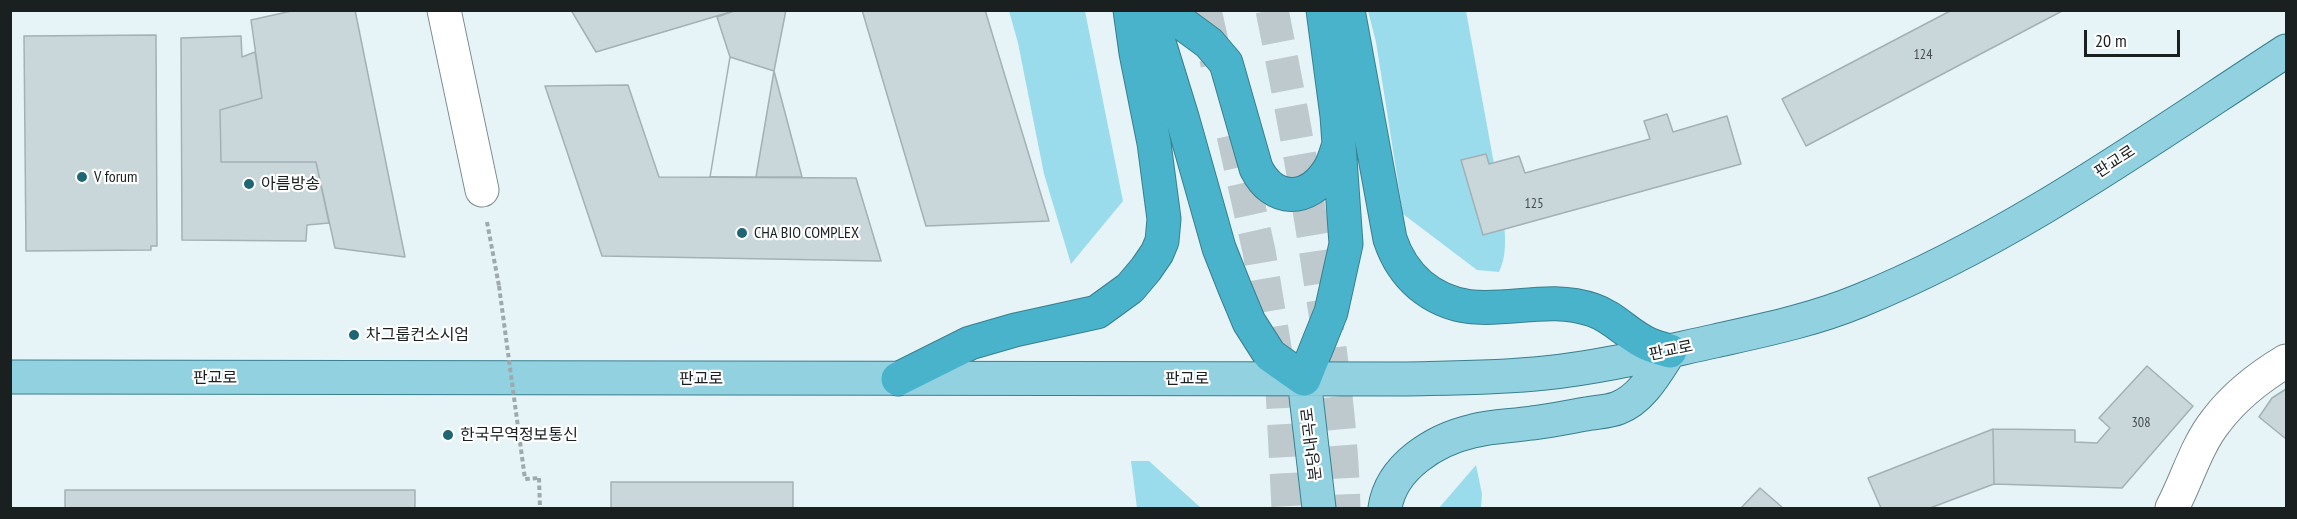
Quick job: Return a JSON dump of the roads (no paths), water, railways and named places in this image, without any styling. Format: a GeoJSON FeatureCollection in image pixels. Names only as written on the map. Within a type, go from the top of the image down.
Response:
{"type":"FeatureCollection","features":[{"type":"Feature","properties":{"kind":"highway"},"geometry":{"type":"LineString","coordinates":[[898,379],[970,343],[1015,330],[1097,312],[1130,288],[1157,253],[1162,241],[1164,219],[1154,143],[1130,10]]}},
{"type":"Feature","properties":{"kind":"highway"},"geometry":{"type":"LineString","coordinates":[[1149,10],[1219,248],[1249,322],[1270,355],[1304,379],[1331,312],[1346,244],[1331,60],[1323,10]]}},
{"type":"Feature","properties":{"kind":"highway"},"geometry":{"type":"LineString","coordinates":[[1164,10],[1209,43],[1226,63],[1256,168],[1261,178],[1276,192],[1299,194],[1313,186],[1328,171],[1339,143]]}},
{"type":"Feature","properties":{"kind":"highway"},"geometry":{"type":"LineString","coordinates":[[1348,10],[1390,239],[1398,258],[1415,280],[1438,298],[1454,305],[1503,308],[1550,304],[1593,310],[1613,320],[1647,344],[1670,351]]}},
{"type":"Feature","properties":{"kind":"main road","name":"판교로"},"geometry":{"type":"LineString","coordinates":[[10,377],[1304,379],[1514,376],[1583,368],[1769,329],[1867,298],[1938,266],[2068,192],[2286,51]]}},
{"type":"Feature","properties":{"kind":"main road"},"geometry":{"type":"LineString","coordinates":[[1385,508],[1390,489],[1397,476],[1421,454],[1455,436],[1473,430],[1617,409],[1632,398],[1656,374],[1670,351]]}},
{"type":"Feature","properties":{"kind":"main road","name":"분당내곡로"},"geometry":{"type":"LineString","coordinates":[[1304,379],[1319,508]]}},
{"type":"Feature","properties":{"kind":"street"},"geometry":{"type":"LineString","coordinates":[[444,10],[482,190]]}},
{"type":"Feature","properties":{"kind":"street"},"geometry":{"type":"LineString","coordinates":[[2172,508],[2215,421],[2240,395],[2286,361]]}},
{"type":"Feature","properties":{"kind":"tunnel"},"geometry":{"type":"LineString","coordinates":[[1205,10],[1217,64]]}},
{"type":"Feature","properties":{"kind":"tunnel"},"geometry":{"type":"LineString","coordinates":[[1272,10],[1304,179],[1329,337],[1339,423],[1344,508]]}},
{"type":"Feature","properties":{"kind":"tunnel"},"geometry":{"type":"LineString","coordinates":[[1233,135],[1259,251],[1282,390],[1288,508]]}},
{"type":"Feature","properties":{"kind":"place","name":"V forum"},"geometry":{"type":"Point","coordinates":[82,177]}},
{"type":"Feature","properties":{"kind":"place","name":"아름방송"},"geometry":{"type":"Point","coordinates":[249,184]}},
{"type":"Feature","properties":{"kind":"place","name":"CHA BIO COMPLEX"},"geometry":{"type":"Point","coordinates":[742,233]}},
{"type":"Feature","properties":{"kind":"place","name":"차그룹컨소시엄"},"geometry":{"type":"Point","coordinates":[354,335]}},
{"type":"Feature","properties":{"kind":"place","name":"한국무역정보통신"},"geometry":{"type":"Point","coordinates":[448,435]}}]}
